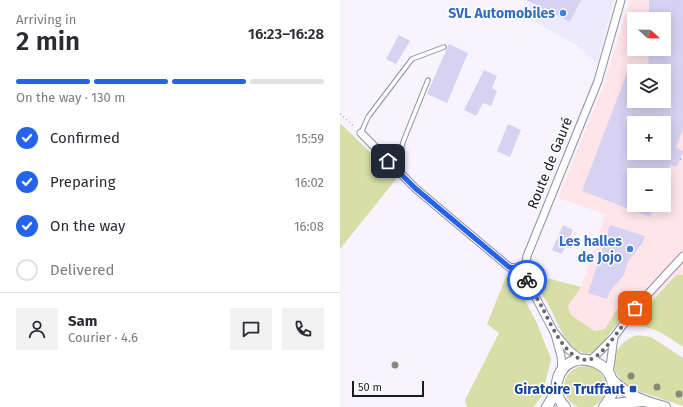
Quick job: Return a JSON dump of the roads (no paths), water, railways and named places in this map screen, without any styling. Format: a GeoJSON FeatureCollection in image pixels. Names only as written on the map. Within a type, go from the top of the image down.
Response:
{"type":"FeatureCollection","features":[{"type":"Feature","properties":{"kind":"street","name":"Route de Gauré"},"geometry":{"type":"LineString","coordinates":[[525,270],[527,256],[598,81],[621,0]]}},
{"type":"Feature","properties":{"kind":"street"},"geometry":{"type":"LineString","coordinates":[[361,133],[426,197],[509,267],[525,270],[527,281],[554,332],[568,350],[602,365],[624,391],[643,401],[665,407]]}},
{"type":"Feature","properties":{"kind":"street"},"geometry":{"type":"LineString","coordinates":[[565,407],[558,397],[557,390],[558,377],[562,371],[574,361],[586,359],[614,337],[635,308],[683,256]]}},
{"type":"Feature","properties":{"kind":"street"},"geometry":{"type":"LineString","coordinates":[[554,332],[562,371]]}},
{"type":"Feature","properties":{"kind":"street"},"geometry":{"type":"LineString","coordinates":[[605,407],[612,395],[611,377],[614,337]]}},
{"type":"Feature","properties":{"kind":"street"},"geometry":{"type":"LineString","coordinates":[[547,407],[557,390]]}},
{"type":"Feature","properties":{"kind":"street"},"geometry":{"type":"LineString","coordinates":[[605,407],[614,404],[643,401]]}},
{"type":"Feature","properties":{"kind":"lane"},"geometry":{"type":"LineString","coordinates":[[361,133],[368,117],[412,59],[444,47]]}},
{"type":"Feature","properties":{"kind":"lane"},"geometry":{"type":"LineString","coordinates":[[397,169],[403,142],[428,80]]}},
{"type":"Feature","properties":{"kind":"place","name":"SVL Automobiles"},"geometry":{"type":"Point","coordinates":[563,13]}},
{"type":"Feature","properties":{"kind":"place","name":"Les halles de Jojo"},"geometry":{"type":"Point","coordinates":[630,249]}},
{"type":"Feature","properties":{"kind":"place","name":"Giratoire Truffaut"},"geometry":{"type":"Point","coordinates":[633,389]}}]}
